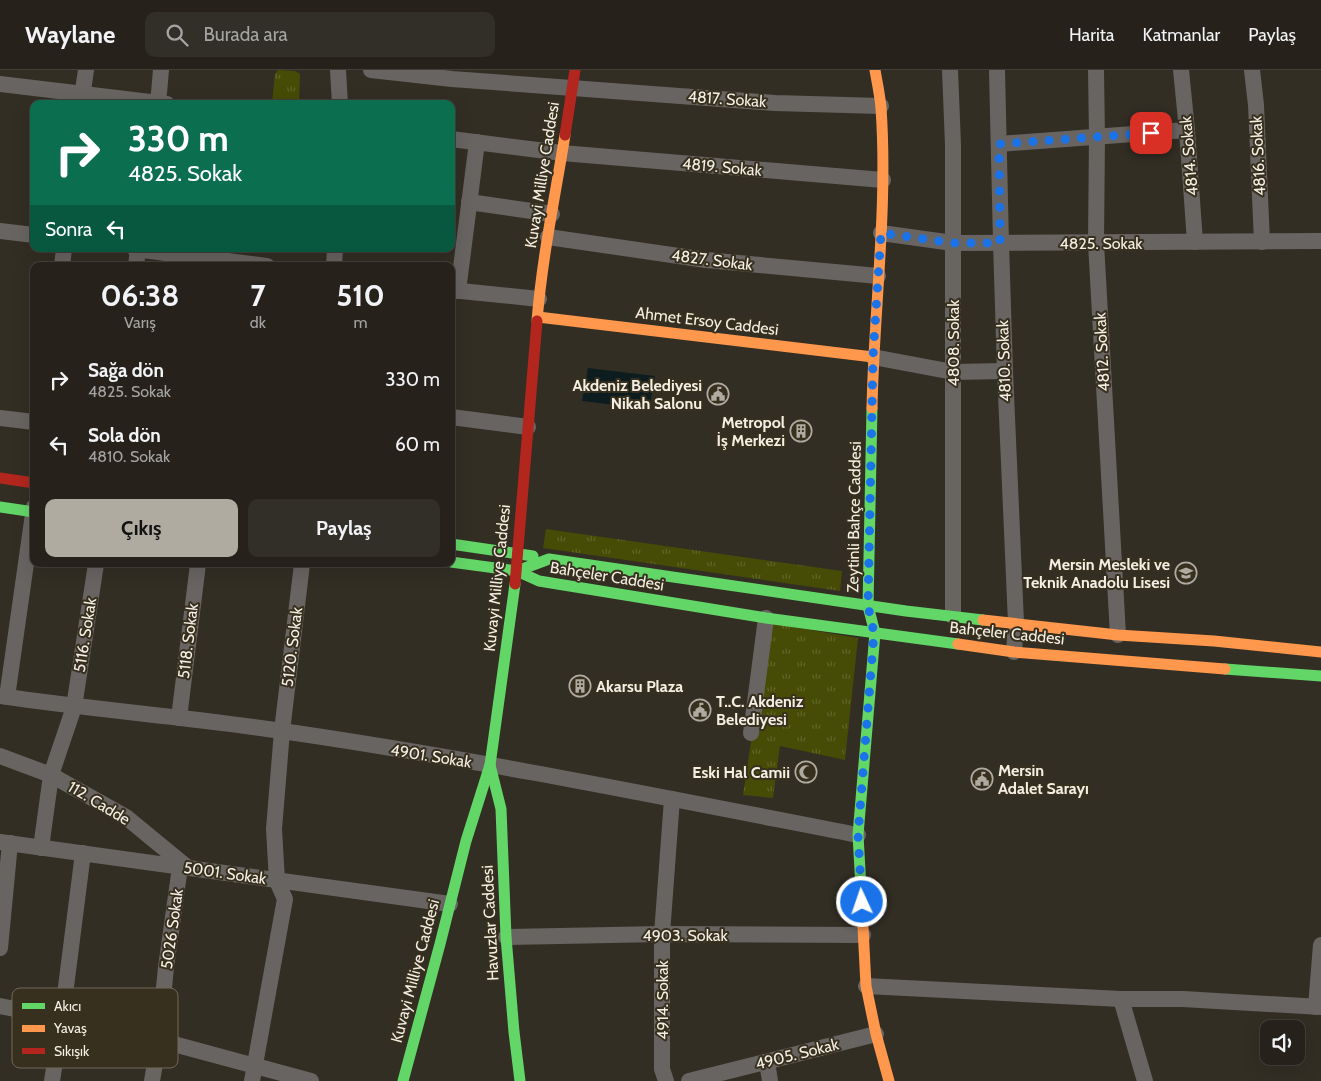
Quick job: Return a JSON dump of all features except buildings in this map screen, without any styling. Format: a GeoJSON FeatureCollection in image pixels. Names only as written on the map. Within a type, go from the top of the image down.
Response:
{"type":"FeatureCollection","features":[{"type":"Feature","properties":{"kind":"street"},"geometry":{"type":"LineString","coordinates":[[82,99],[86,70]]}},
{"type":"Feature","properties":{"kind":"street"},"geometry":{"type":"LineString","coordinates":[[161,70],[161,100]]}},
{"type":"Feature","properties":{"kind":"street"},"geometry":{"type":"LineString","coordinates":[[338,70],[340,100]]}},
{"type":"Feature","properties":{"kind":"street","name":"4817. Sokak"},"geometry":{"type":"LineString","coordinates":[[371,70],[452,75],[573,88],[775,103],[881,106]]}},
{"type":"Feature","properties":{"kind":"street","name":"Kuvayi Milliye Caddesi"},"geometry":{"type":"LineString","coordinates":[[404,1081],[466,841],[490,765],[517,571],[539,299],[575,70]]}},
{"type":"Feature","properties":{"kind":"street","name":"Zeytinli Bahçe Caddesi"},"geometry":{"type":"LineString","coordinates":[[875,70],[881,106],[883,180],[873,357],[868,606],[874,633],[858,835],[866,986],[876,1034],[890,1081]]}},
{"type":"Feature","properties":{"kind":"street","name":"4808. Sokak"},"geometry":{"type":"LineString","coordinates":[[950,70],[953,146],[953,616]]}},
{"type":"Feature","properties":{"kind":"street","name":"4810. Sokak"},"geometry":{"type":"LineString","coordinates":[[997,70],[1000,243],[1016,623],[1014,652]]}},
{"type":"Feature","properties":{"kind":"street","name":"4812. Sokak"},"geometry":{"type":"LineString","coordinates":[[1096,70],[1098,137],[1096,243],[1118,635]]}},
{"type":"Feature","properties":{"kind":"street","name":"4814. Sokak"},"geometry":{"type":"LineString","coordinates":[[1181,70],[1195,242]]}},
{"type":"Feature","properties":{"kind":"street","name":"4816. Sokak"},"geometry":{"type":"LineString","coordinates":[[1252,70],[1256,105],[1262,242]]}},
{"type":"Feature","properties":{"kind":"street"},"geometry":{"type":"LineString","coordinates":[[0,84],[82,99],[102,100]]}},
{"type":"Feature","properties":{"kind":"street"},"geometry":{"type":"LineString","coordinates":[[999,144],[1187,130]]}},
{"type":"Feature","properties":{"kind":"street","name":"4819. Sokak"},"geometry":{"type":"LineString","coordinates":[[455,139],[562,153],[883,180]]}},
{"type":"Feature","properties":{"kind":"street"},"geometry":{"type":"LineString","coordinates":[[455,284],[477,142]]}},
{"type":"Feature","properties":{"kind":"street"},"geometry":{"type":"LineString","coordinates":[[469,202],[552,214]]}},
{"type":"Feature","properties":{"kind":"street"},"geometry":{"type":"LineString","coordinates":[[0,231],[30,235]]}},
{"type":"Feature","properties":{"kind":"street","name":"4825. Sokak"},"geometry":{"type":"LineString","coordinates":[[881,233],[953,243],[1321,241]]}},
{"type":"Feature","properties":{"kind":"street","name":"4827. Sokak"},"geometry":{"type":"LineString","coordinates":[[548,237],[706,260],[878,276]]}},
{"type":"Feature","properties":{"kind":"street"},"geometry":{"type":"LineString","coordinates":[[165,252],[246,262]]}},
{"type":"Feature","properties":{"kind":"street"},"geometry":{"type":"LineString","coordinates":[[455,290],[539,299]]}},
{"type":"Feature","properties":{"kind":"street","name":"Ahmet Ersoy Caddesi"},"geometry":{"type":"LineString","coordinates":[[538,316],[873,357]]}},
{"type":"Feature","properties":{"kind":"street"},"geometry":{"type":"LineString","coordinates":[[873,357],[953,372],[1005,371]]}},
{"type":"Feature","properties":{"kind":"street"},"geometry":{"type":"LineString","coordinates":[[0,418],[30,422]]}},
{"type":"Feature","properties":{"kind":"street"},"geometry":{"type":"LineString","coordinates":[[455,418],[528,427]]}},
{"type":"Feature","properties":{"kind":"street"},"geometry":{"type":"LineString","coordinates":[[0,478],[30,482]]}},
{"type":"Feature","properties":{"kind":"street"},"geometry":{"type":"LineString","coordinates":[[0,508],[30,512]]}},
{"type":"Feature","properties":{"kind":"street"},"geometry":{"type":"LineString","coordinates":[[4,697],[30,531]]}},
{"type":"Feature","properties":{"kind":"street"},"geometry":{"type":"LineString","coordinates":[[455,545],[550,559]]}},
{"type":"Feature","properties":{"kind":"street","name":"Bahçeler Caddesi"},"geometry":{"type":"LineString","coordinates":[[517,571],[550,559],[868,606],[1118,635],[1321,652]]}},
{"type":"Feature","properties":{"kind":"street"},"geometry":{"type":"LineString","coordinates":[[455,563],[517,571]]}},
{"type":"Feature","properties":{"kind":"street","name":"5116. Sokak"},"geometry":{"type":"LineString","coordinates":[[41,848],[51,775],[74,706],[96,567]]}},
{"type":"Feature","properties":{"kind":"street","name":"5118. Sokak"},"geometry":{"type":"LineString","coordinates":[[179,718],[198,567]]}},
{"type":"Feature","properties":{"kind":"street","name":"5120. Sokak"},"geometry":{"type":"LineString","coordinates":[[254,1074],[285,898],[277,881],[274,830],[282,731],[302,567]]}},
{"type":"Feature","properties":{"kind":"street","name":"Bahçeler Caddesi"},"geometry":{"type":"LineString","coordinates":[[517,571],[539,581],[766,618],[1014,652],[1321,676]]}},
{"type":"Feature","properties":{"kind":"street"},"geometry":{"type":"LineString","coordinates":[[751,733],[766,618]]}},
{"type":"Feature","properties":{"kind":"street","name":"4901. Sokak"},"geometry":{"type":"LineString","coordinates":[[4,697],[282,731],[490,765],[858,835]]}},
{"type":"Feature","properties":{"kind":"street","name":"112. Cadde"},"geometry":{"type":"LineString","coordinates":[[0,756],[51,775],[126,817],[184,867]]}},
{"type":"Feature","properties":{"kind":"street","name":"Havuzlar Caddesi"},"geometry":{"type":"LineString","coordinates":[[490,765],[501,809],[506,937],[520,1081]]}},
{"type":"Feature","properties":{"kind":"street","name":"4914. Sokak"},"geometry":{"type":"LineString","coordinates":[[666,1081],[662,1069],[662,934],[672,799]]}},
{"type":"Feature","properties":{"kind":"street"},"geometry":{"type":"LineString","coordinates":[[0,948],[5,842]]}},
{"type":"Feature","properties":{"kind":"street","name":"5001. Sokak"},"geometry":{"type":"LineString","coordinates":[[5,842],[450,904]]}},
{"type":"Feature","properties":{"kind":"street"},"geometry":{"type":"LineString","coordinates":[[66,988],[83,853]]}},
{"type":"Feature","properties":{"kind":"street","name":"5026 Sokak"},"geometry":{"type":"LineString","coordinates":[[164,988],[184,867]]}},
{"type":"Feature","properties":{"kind":"street","name":"4903. Sokak"},"geometry":{"type":"LineString","coordinates":[[506,937],[662,934],[863,935]]}},
{"type":"Feature","properties":{"kind":"street"},"geometry":{"type":"LineString","coordinates":[[866,986],[1122,999],[1183,999],[1319,1007],[1321,945]]}},
{"type":"Feature","properties":{"kind":"street"},"geometry":{"type":"LineString","coordinates":[[1122,999],[1146,1081]]}},
{"type":"Feature","properties":{"kind":"street","name":"4905. Sokak"},"geometry":{"type":"LineString","coordinates":[[689,1081],[876,1034]]}},
{"type":"Feature","properties":{"kind":"street"},"geometry":{"type":"LineString","coordinates":[[178,1047],[254,1074],[311,1081]]}},
{"type":"Feature","properties":{"kind":"street"},"geometry":{"type":"LineString","coordinates":[[767,1062],[770,1081]]}},
{"type":"Feature","properties":{"kind":"street"},"geometry":{"type":"LineString","coordinates":[[52,1081],[54,1068]]}},
{"type":"Feature","properties":{"kind":"street","name":"5026 Sokak"},"geometry":{"type":"LineString","coordinates":[[152,1081],[154,1068]]}},
{"type":"Feature","properties":{"kind":"green space"},"geometry":{"type":"Polygon","coordinates":[[[278,70],[295,71],[300,74],[299,100],[272,100],[275,74],[278,70]]]}},
{"type":"Feature","properties":{"kind":"green space"},"geometry":{"type":"Polygon","coordinates":[[[546,529],[842,571],[840,591],[543,548],[546,529]]]}},
{"type":"Feature","properties":{"kind":"green space"},"geometry":{"type":"Polygon","coordinates":[[[769,623],[858,638],[845,760],[780,746],[773,798],[743,795],[769,623]]]}},
{"type":"Feature","properties":{"kind":"shaded area"},"geometry":{"type":"Polygon","coordinates":[[[588,368],[655,376],[649,409],[582,401],[588,368]]]}},
{"type":"Feature","properties":{"kind":"traffic: fast"},"geometry":{"type":"LineString","coordinates":[[861,888],[858,835],[875,633],[868,606],[872,408]]}},
{"type":"Feature","properties":{"kind":"traffic: fast"},"geometry":{"type":"LineString","coordinates":[[0,507],[30,511]]}},
{"type":"Feature","properties":{"kind":"traffic: fast"},"geometry":{"type":"LineString","coordinates":[[455,545],[533,556]]}},
{"type":"Feature","properties":{"kind":"traffic: fast"},"geometry":{"type":"LineString","coordinates":[[517,571],[549,559],[906,611],[983,620]]}},
{"type":"Feature","properties":{"kind":"traffic: fast"},"geometry":{"type":"LineString","coordinates":[[455,563],[517,571],[539,581],[766,618],[958,644]]}},
{"type":"Feature","properties":{"kind":"traffic: fast"},"geometry":{"type":"LineString","coordinates":[[403,1081],[466,841],[490,765],[515,584]]}},
{"type":"Feature","properties":{"kind":"traffic: fast"},"geometry":{"type":"LineString","coordinates":[[1225,669],[1321,676]]}},
{"type":"Feature","properties":{"kind":"traffic: fast"},"geometry":{"type":"LineString","coordinates":[[490,765],[501,809],[506,937],[520,1081]]}},
{"type":"Feature","properties":{"kind":"traffic: slow"},"geometry":{"type":"LineString","coordinates":[[872,408],[883,183],[881,108],[875,70]]}},
{"type":"Feature","properties":{"kind":"traffic: slow"},"geometry":{"type":"LineString","coordinates":[[537,321],[545,251],[565,135]]}},
{"type":"Feature","properties":{"kind":"traffic: slow"},"geometry":{"type":"LineString","coordinates":[[538,317],[873,357]]}},
{"type":"Feature","properties":{"kind":"traffic: slow"},"geometry":{"type":"LineString","coordinates":[[983,620],[1118,635],[1214,641],[1321,652]]}},
{"type":"Feature","properties":{"kind":"traffic: slow"},"geometry":{"type":"LineString","coordinates":[[958,644],[1014,652],[1225,669]]}},
{"type":"Feature","properties":{"kind":"traffic: slow"},"geometry":{"type":"LineString","coordinates":[[861,888],[866,986],[876,1034],[889,1081]]}},
{"type":"Feature","properties":{"kind":"traffic: jam"},"geometry":{"type":"LineString","coordinates":[[565,135],[575,70]]}},
{"type":"Feature","properties":{"kind":"traffic: jam"},"geometry":{"type":"LineString","coordinates":[[515,584],[537,321]]}},
{"type":"Feature","properties":{"kind":"traffic: jam"},"geometry":{"type":"LineString","coordinates":[[0,478],[30,482]]}},
{"type":"Feature","properties":{"kind":"place","name":"Akdeniz Belediyesi Nikah Salonu"},"geometry":{"type":"Point","coordinates":[718,394]}},
{"type":"Feature","properties":{"kind":"place","name":"Metropol İş Merkezi"},"geometry":{"type":"Point","coordinates":[801,431]}},
{"type":"Feature","properties":{"kind":"place","name":"Mersin Mesleki ve Teknik Anadolu Lisesi"},"geometry":{"type":"Point","coordinates":[1186,573]}},
{"type":"Feature","properties":{"kind":"place","name":"Akarsu Plaza"},"geometry":{"type":"Point","coordinates":[580,686]}},
{"type":"Feature","properties":{"kind":"place","name":"T..C. Akdeniz Belediyesi"},"geometry":{"type":"Point","coordinates":[700,710]}},
{"type":"Feature","properties":{"kind":"place","name":"Eski Hal Camii"},"geometry":{"type":"Point","coordinates":[806,772]}},
{"type":"Feature","properties":{"kind":"place","name":"Mersin Adalet Sarayı"},"geometry":{"type":"Point","coordinates":[982,779]}},
{"type":"Feature","properties":{"kind":"route"},"geometry":{"type":"LineString","coordinates":[[862,902],[858,835],[874,633],[868,606],[873,357],[881,233],[953,243],[1000,243],[999,144],[1151,133]]}}]}
